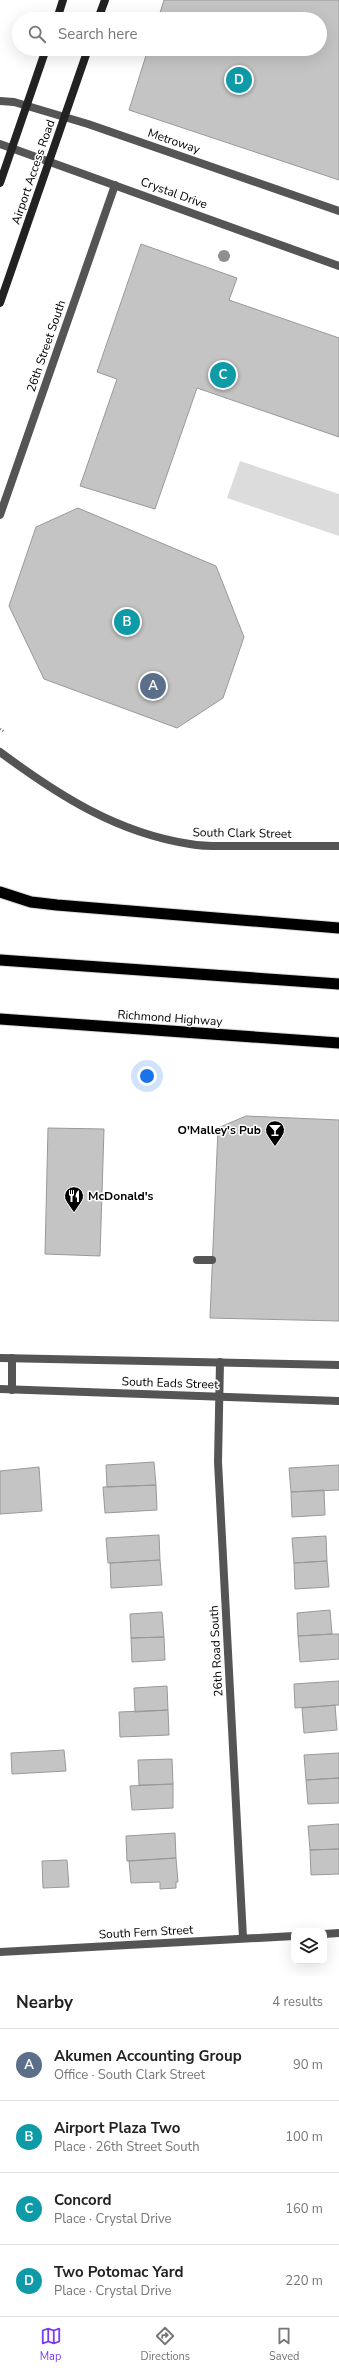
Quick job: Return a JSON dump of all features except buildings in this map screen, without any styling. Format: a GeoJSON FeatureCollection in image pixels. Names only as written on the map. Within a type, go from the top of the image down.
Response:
{"type":"FeatureCollection","features":[{"type":"Feature","properties":{"kind":"highway"},"geometry":{"type":"LineString","coordinates":[[0,892],[31,902],[57,905],[339,928]]}},
{"type":"Feature","properties":{"kind":"highway"},"geometry":{"type":"LineString","coordinates":[[0,960],[339,984]]}},
{"type":"Feature","properties":{"kind":"highway","name":"Richmond Highway"},"geometry":{"type":"LineString","coordinates":[[0,1019],[339,1043]]}},
{"type":"Feature","properties":{"kind":"main road"},"geometry":{"type":"LineString","coordinates":[[59,12],[63,0]]}},
{"type":"Feature","properties":{"kind":"main road"},"geometry":{"type":"LineString","coordinates":[[101,12],[105,0]]}},
{"type":"Feature","properties":{"kind":"main road"},"geometry":{"type":"LineString","coordinates":[[0,183],[44,56]]}},
{"type":"Feature","properties":{"kind":"main road","name":"Airport Access Road"},"geometry":{"type":"LineString","coordinates":[[0,302],[86,56]]}},
{"type":"Feature","properties":{"kind":"street","name":"Metroway"},"geometry":{"type":"LineString","coordinates":[[0,101],[14,102],[88,124],[339,211]]}},
{"type":"Feature","properties":{"kind":"street","name":"Crystal Drive"},"geometry":{"type":"LineString","coordinates":[[0,144],[339,266]]}},
{"type":"Feature","properties":{"kind":"street","name":"26th Street South"},"geometry":{"type":"LineString","coordinates":[[0,515],[115,186]]}},
{"type":"Feature","properties":{"kind":"street","name":"South Clark Street"},"geometry":{"type":"LineString","coordinates":[[0,752],[55,792],[92,813],[122,826],[161,838],[202,846],[339,846]]}},
{"type":"Feature","properties":{"kind":"street"},"geometry":{"type":"LineString","coordinates":[[196,1260],[212,1260]]}},
{"type":"Feature","properties":{"kind":"street","name":"South Eads Street"},"geometry":{"type":"LineString","coordinates":[[0,1358],[339,1365]]}},
{"type":"Feature","properties":{"kind":"street"},"geometry":{"type":"LineString","coordinates":[[12,1358],[12,1390]]}},
{"type":"Feature","properties":{"kind":"street","name":"26th Road South"},"geometry":{"type":"LineString","coordinates":[[220,1362],[218,1396],[218,1462],[243,1938]]}},
{"type":"Feature","properties":{"kind":"street","name":"South Eads Street"},"geometry":{"type":"LineString","coordinates":[[0,1389],[339,1401]]}},
{"type":"Feature","properties":{"kind":"street"},"geometry":{"type":"LineString","coordinates":[[327,1934],[339,1933]]}},
{"type":"Feature","properties":{"kind":"street","name":"South Fern Street"},"geometry":{"type":"LineString","coordinates":[[0,1952],[291,1936]]}},
{"type":"Feature","properties":{"kind":"shaded area"},"geometry":{"type":"Polygon","coordinates":[[[240,461],[339,494],[339,536],[227,498],[240,461]]]}},
{"type":"Feature","properties":{"kind":"place","name":"Two Potomac Yard"},"geometry":{"type":"Point","coordinates":[239,80]}},
{"type":"Feature","properties":{"kind":"place","name":"Concord"},"geometry":{"type":"Point","coordinates":[223,375]}},
{"type":"Feature","properties":{"kind":"place","name":"Airport Plaza Two"},"geometry":{"type":"Point","coordinates":[127,622]}},
{"type":"Feature","properties":{"kind":"place","name":"Akumen Accounting Group"},"geometry":{"type":"Point","coordinates":[153,686]}},
{"type":"Feature","properties":{"kind":"place","name":"O'Malley's Pub"},"geometry":{"type":"Point","coordinates":[275,1147]}},
{"type":"Feature","properties":{"kind":"place","name":"McDonald's"},"geometry":{"type":"Point","coordinates":[74,1213]}}]}
